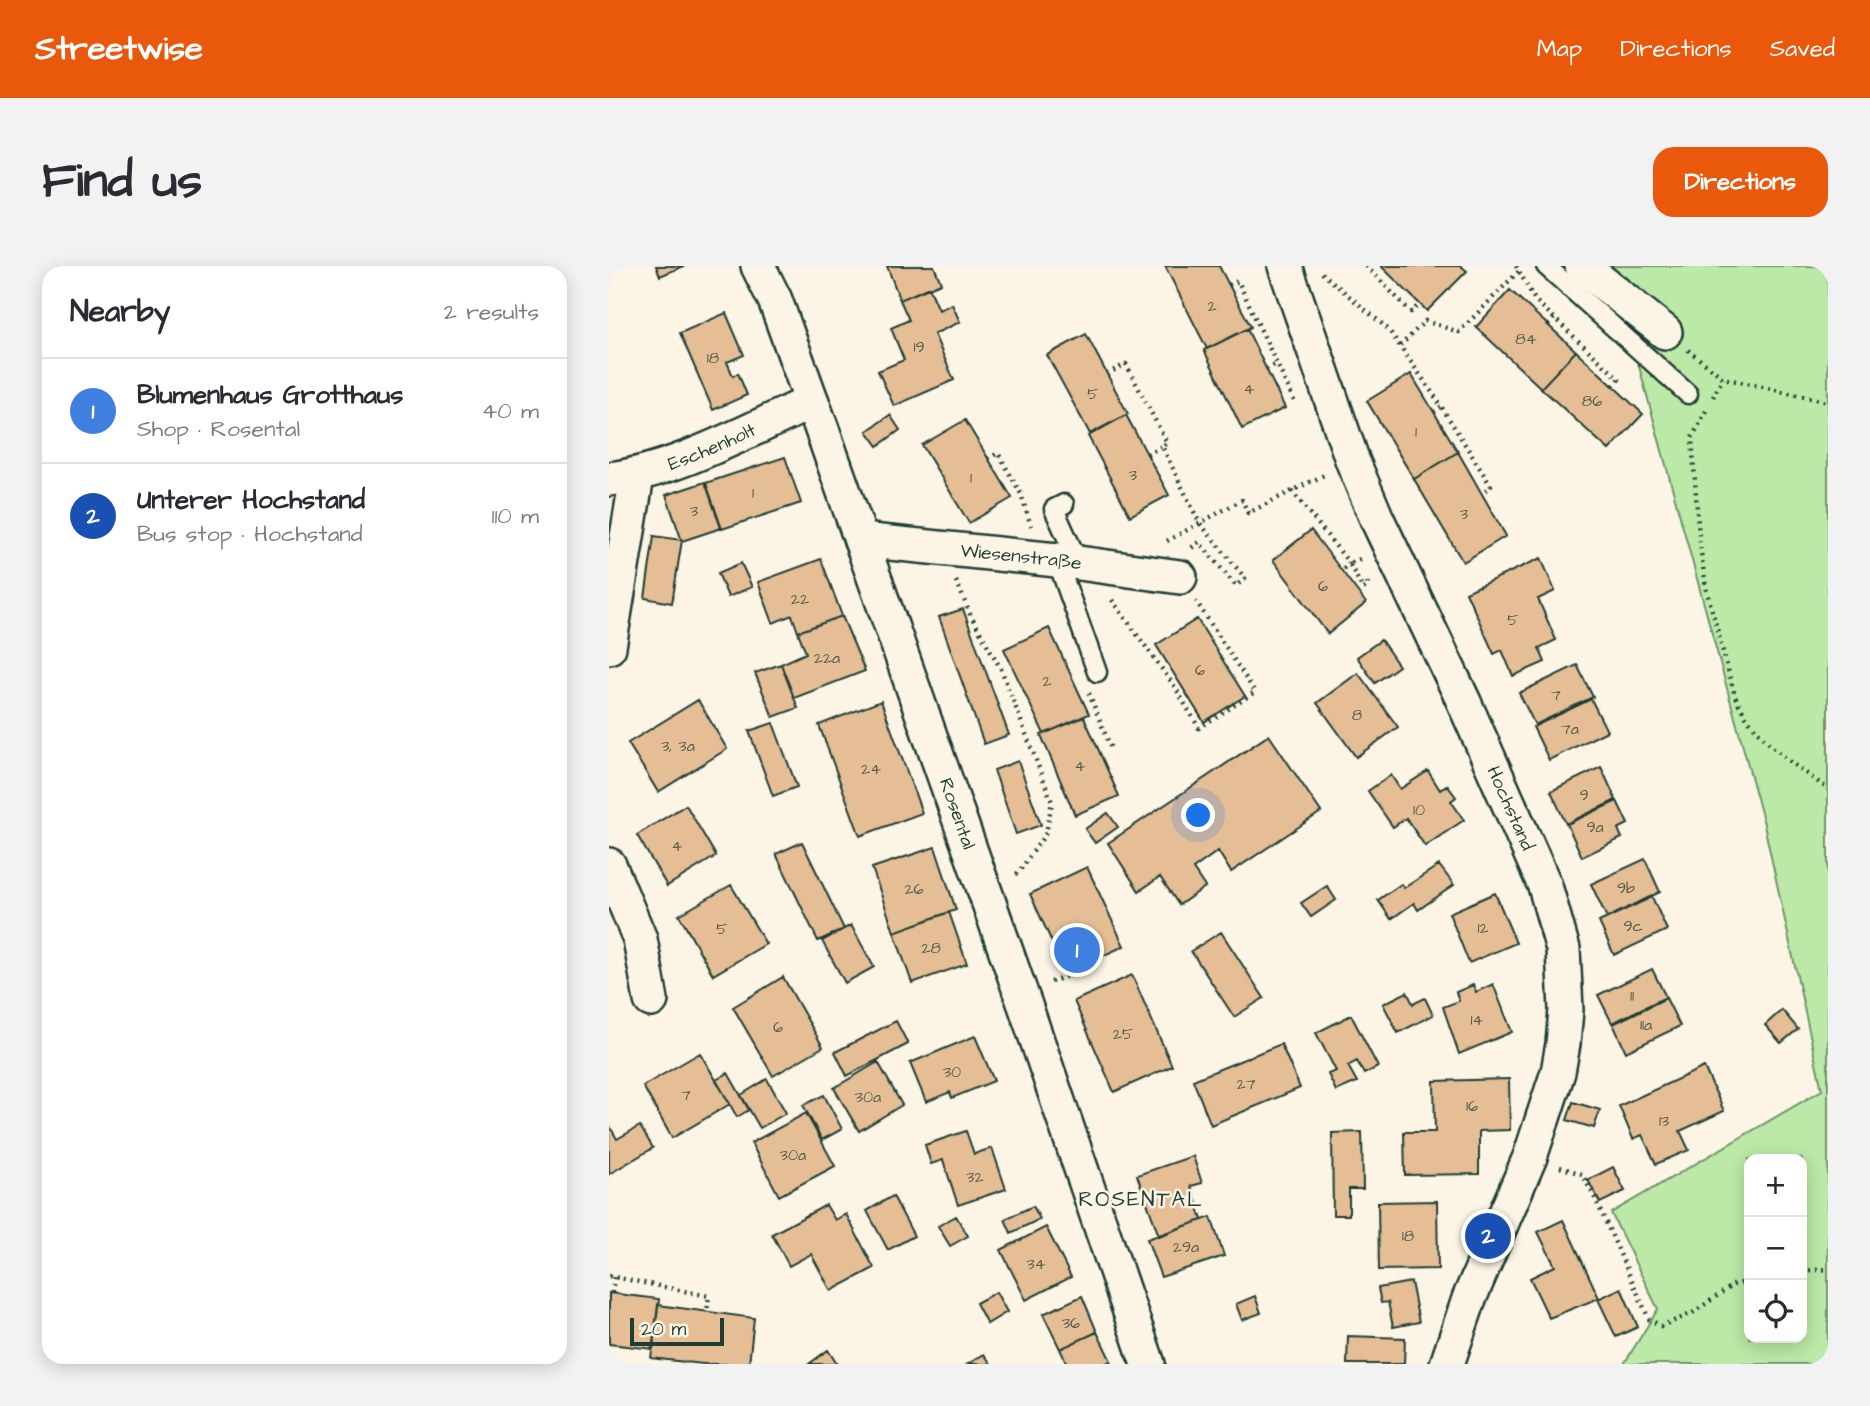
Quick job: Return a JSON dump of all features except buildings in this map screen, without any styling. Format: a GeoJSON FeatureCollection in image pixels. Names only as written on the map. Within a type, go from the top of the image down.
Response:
{"type":"FeatureCollection","features":[{"type":"Feature","properties":{"kind":"street","name":"Rosental"},"geometry":{"type":"LineString","coordinates":[[758,266],[775,300],[812,402],[1021,994],[1148,1364]]}},
{"type":"Feature","properties":{"kind":"street","name":"Hochstand"},"geometry":{"type":"LineString","coordinates":[[1285,266],[1353,462],[1545,886],[1559,930],[1566,980],[1563,1044],[1558,1072],[1529,1157],[1469,1299],[1447,1364]]}},
{"type":"Feature","properties":{"kind":"street"},"geometry":{"type":"LineString","coordinates":[[1582,266],[1665,332]]}},
{"type":"Feature","properties":{"kind":"street","name":"Eschenholt"},"geometry":{"type":"LineString","coordinates":[[623,478],[702,451],[812,402]]}},
{"type":"Feature","properties":{"kind":"street"},"geometry":{"type":"LineString","coordinates":[[609,647],[623,478]]}},
{"type":"Feature","properties":{"kind":"street","name":"Wiesenstraße"},"geometry":{"type":"LineString","coordinates":[[861,540],[923,540],[1074,563],[1181,567]]}},
{"type":"Feature","properties":{"kind":"street"},"geometry":{"type":"LineString","coordinates":[[609,865],[640,939],[651,1000]]}},
{"type":"Feature","properties":{"kind":"lane"},"geometry":{"type":"LineString","coordinates":[[1546,266],[1688,394]]}},
{"type":"Feature","properties":{"kind":"lane"},"geometry":{"type":"LineString","coordinates":[[1064,504],[1054,509],[1074,563],[1097,672]]}},
{"type":"Feature","properties":{"kind":"path"},"geometry":{"type":"LineString","coordinates":[[1366,266],[1411,312],[1420,304]]}},
{"type":"Feature","properties":{"kind":"path"},"geometry":{"type":"LineString","coordinates":[[1400,346],[1425,321],[1459,332],[1517,268],[1535,300],[1619,379],[1613,386]]}},
{"type":"Feature","properties":{"kind":"path"},"geometry":{"type":"LineString","coordinates":[[1320,271],[1388,329],[1491,486],[1481,492]]}},
{"type":"Feature","properties":{"kind":"path"},"geometry":{"type":"LineString","coordinates":[[1229,285],[1238,281],[1301,415]]}},
{"type":"Feature","properties":{"kind":"path"},"geometry":{"type":"LineString","coordinates":[[1548,325],[1553,318]]}},
{"type":"Feature","properties":{"kind":"path"},"geometry":{"type":"LineString","coordinates":[[1665,332],[1723,378],[1827,400]]}},
{"type":"Feature","properties":{"kind":"path"},"geometry":{"type":"LineString","coordinates":[[1107,374],[1126,364],[1167,443],[1147,454]]}},
{"type":"Feature","properties":{"kind":"path"},"geometry":{"type":"LineString","coordinates":[[1266,369],[1276,364]]}},
{"type":"Feature","properties":{"kind":"path"},"geometry":{"type":"LineString","coordinates":[[1723,378],[1692,439],[1699,538],[1709,601],[1742,713],[1764,739],[1828,789]]}},
{"type":"Feature","properties":{"kind":"path"},"geometry":{"type":"LineString","coordinates":[[1434,412],[1441,407]]}},
{"type":"Feature","properties":{"kind":"path"},"geometry":{"type":"LineString","coordinates":[[1162,446],[1199,522],[1245,578],[1236,586],[1199,542],[1181,567]]}},
{"type":"Feature","properties":{"kind":"path"},"geometry":{"type":"LineString","coordinates":[[1160,546],[1242,500],[1248,513],[1316,479]]}},
{"type":"Feature","properties":{"kind":"path"},"geometry":{"type":"LineString","coordinates":[[1291,491],[1349,563],[1342,570]]}},
{"type":"Feature","properties":{"kind":"path"},"geometry":{"type":"LineString","coordinates":[[923,540],[1001,668],[1052,802],[1046,833],[1018,873],[984,889]]}},
{"type":"Feature","properties":{"kind":"path"},"geometry":{"type":"LineString","coordinates":[[1074,563],[1175,687],[1199,728],[1255,692],[1231,656]]}},
{"type":"Feature","properties":{"kind":"path"},"geometry":{"type":"LineString","coordinates":[[1021,994],[1085,967],[1093,965],[1095,971]]}},
{"type":"Feature","properties":{"kind":"path"},"geometry":{"type":"LineString","coordinates":[[1529,1157],[1582,1174],[1619,1249],[1649,1320],[1661,1326],[1691,1314],[1733,1285],[1744,1282]]}},
{"type":"Feature","properties":{"kind":"path"},"geometry":{"type":"LineString","coordinates":[[1807,1271],[1828,1269]]}},
{"type":"Feature","properties":{"kind":"path"},"geometry":{"type":"LineString","coordinates":[[612,1293],[612,1276],[709,1296],[707,1312]]}},
{"type":"Feature","properties":{"kind":"path"},"geometry":{"type":"LineString","coordinates":[[609,1362],[620,1364]]}},
{"type":"Feature","properties":{"kind":"green space"},"geometry":{"type":"Polygon","coordinates":[[[1602,266],[1828,266],[1828,1364],[1624,1364],[1658,1309],[1611,1213],[1822,1090],[1763,820],[1614,275],[1602,266]]]}},
{"type":"Feature","properties":{"kind":"place","name":"Blumenhaus Grotthaus"},"geometry":{"type":"Point","coordinates":[1077,950]}},
{"type":"Feature","properties":{"kind":"place","name":"Unterer Hochstand"},"geometry":{"type":"Point","coordinates":[1488,1236]}},
{"type":"Feature","properties":{"kind":"district","name":"ROSENTAL"},"geometry":{"type":"Point","coordinates":[1141,1199]}}]}
